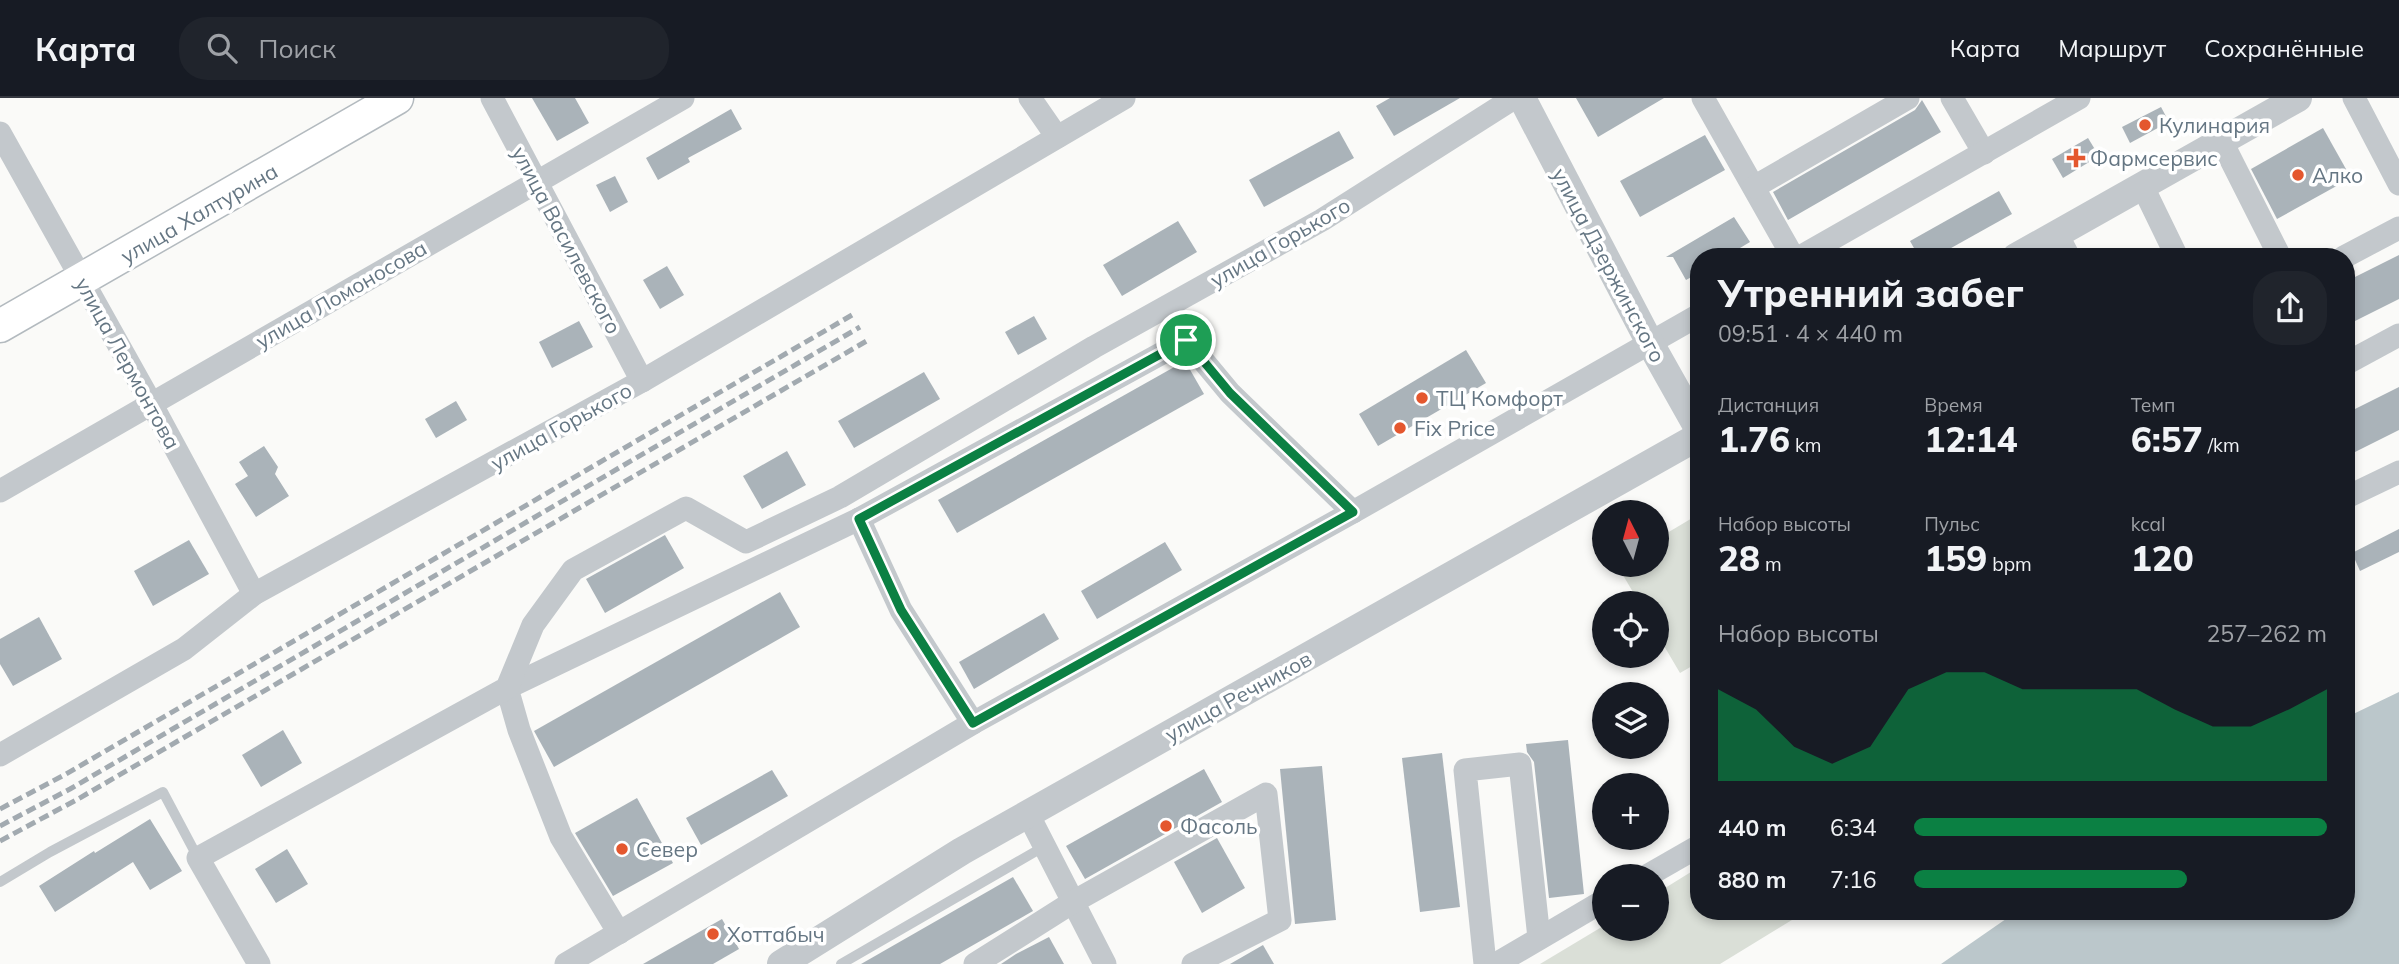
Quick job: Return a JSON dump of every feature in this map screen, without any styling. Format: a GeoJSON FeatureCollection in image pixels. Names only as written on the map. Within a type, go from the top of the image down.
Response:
{"type":"FeatureCollection","features":[{"type":"Feature","properties":{"kind":"main road","name":"улица Халтурина"},"geometry":{"type":"LineString","coordinates":[[0,326],[397,98]]}},
{"type":"Feature","properties":{"kind":"street","name":"улица Василевского"},"geometry":{"type":"LineString","coordinates":[[492,98],[642,381]]}},
{"type":"Feature","properties":{"kind":"street","name":"улица Ломоносова"},"geometry":{"type":"LineString","coordinates":[[0,491],[683,98]]}},
{"type":"Feature","properties":{"kind":"street"},"geometry":{"type":"LineString","coordinates":[[1030,98],[1057,137]]}},
{"type":"Feature","properties":{"kind":"street","name":"улица Горького"},"geometry":{"type":"LineString","coordinates":[[0,755],[184,649],[254,594],[642,381],[1124,98]]}},
{"type":"Feature","properties":{"kind":"street","name":"улица Горького"},"geometry":{"type":"LineString","coordinates":[[508,688],[533,625],[573,570],[686,508],[746,542],[840,497],[1094,347],[1322,220],[1514,98]]}},
{"type":"Feature","properties":{"kind":"street","name":"улица Дзержинского"},"geometry":{"type":"LineString","coordinates":[[1522,98],[1650,344],[1690,414]]}},
{"type":"Feature","properties":{"kind":"street"},"geometry":{"type":"LineString","coordinates":[[1703,98],[1788,248]]}},
{"type":"Feature","properties":{"kind":"street"},"geometry":{"type":"LineString","coordinates":[[1754,187],[1908,98]]}},
{"type":"Feature","properties":{"kind":"street"},"geometry":{"type":"LineString","coordinates":[[1952,98],[1984,153]]}},
{"type":"Feature","properties":{"kind":"street"},"geometry":{"type":"LineString","coordinates":[[1816,248],[2079,98]]}},
{"type":"Feature","properties":{"kind":"street"},"geometry":{"type":"LineString","coordinates":[[2063,246],[2143,187],[2298,98]]}},
{"type":"Feature","properties":{"kind":"street"},"geometry":{"type":"LineString","coordinates":[[2354,98],[2399,184]]}},
{"type":"Feature","properties":{"kind":"street","name":"улица Лермонтова"},"geometry":{"type":"LineString","coordinates":[[0,133],[152,403],[254,594]]}},
{"type":"Feature","properties":{"kind":"street"},"geometry":{"type":"LineString","coordinates":[[2222,142],[2275,248]]}},
{"type":"Feature","properties":{"kind":"street"},"geometry":{"type":"LineString","coordinates":[[2143,187],[2173,248]]}},
{"type":"Feature","properties":{"kind":"street"},"geometry":{"type":"LineString","coordinates":[[2355,251],[2399,228]]}},
{"type":"Feature","properties":{"kind":"street"},"geometry":{"type":"LineString","coordinates":[[566,964],[973,723],[1353,512],[1690,320]]}},
{"type":"Feature","properties":{"kind":"street"},"geometry":{"type":"LineString","coordinates":[[2355,359],[2399,335]]}},
{"type":"Feature","properties":{"kind":"street"},"geometry":{"type":"LineString","coordinates":[[259,964],[198,858],[508,688],[859,519],[1186,340],[1230,393],[1353,512]]}},
{"type":"Feature","properties":{"kind":"street","name":"улица Речников"},"geometry":{"type":"LineString","coordinates":[[782,964],[962,851],[1690,441]]}},
{"type":"Feature","properties":{"kind":"street"},"geometry":{"type":"LineString","coordinates":[[2355,493],[2399,472]]}},
{"type":"Feature","properties":{"kind":"street"},"geometry":{"type":"LineString","coordinates":[[859,519],[901,610],[973,723]]}},
{"type":"Feature","properties":{"kind":"street"},"geometry":{"type":"LineString","coordinates":[[508,688],[519,730],[561,837],[619,933]]}},
{"type":"Feature","properties":{"kind":"street"},"geometry":{"type":"LineString","coordinates":[[1485,964],[1465,769],[1520,764],[1539,938]]}},
{"type":"Feature","properties":{"kind":"street"},"geometry":{"type":"LineString","coordinates":[[983,962],[1073,902],[1266,794],[1280,920],[1193,964]]}},
{"type":"Feature","properties":{"kind":"street"},"geometry":{"type":"LineString","coordinates":[[1028,814],[1105,964]]}},
{"type":"Feature","properties":{"kind":"street"},"geometry":{"type":"LineString","coordinates":[[1668,864],[1690,851]]}},
{"type":"Feature","properties":{"kind":"street"},"geometry":{"type":"LineString","coordinates":[[1496,964],[1592,907]]}},
{"type":"Feature","properties":{"kind":"lane"},"geometry":{"type":"LineString","coordinates":[[0,882],[163,792],[198,858]]}},
{"type":"Feature","properties":{"kind":"lane"},"geometry":{"type":"LineString","coordinates":[[841,964],[1045,846]]}},
{"type":"Feature","properties":{"kind":"shaded area"},"geometry":{"type":"Polygon","coordinates":[[[1690,519],[1690,667],[1680,673],[1669,654],[1669,591],[1632,591],[1625,578],[1670,578],[1670,531],[1690,519]]]}},
{"type":"Feature","properties":{"kind":"shaded area"},"geometry":{"type":"Polygon","coordinates":[[[2399,692],[2399,964],[1941,964],[2004,920],[2355,920],[2355,713],[2399,692]]]}},
{"type":"Feature","properties":{"kind":"shaded area"},"geometry":{"type":"Polygon","coordinates":[[[1690,873],[1690,920],[1792,920],[1720,964],[1540,964],[1592,933],[1592,941],[1669,941],[1669,886],[1690,873]]]}},
{"type":"Feature","properties":{"kind":"building"},"geometry":{"type":"Polygon","coordinates":[[[532,98],[575,98],[589,123],[557,141],[532,98]]]}},
{"type":"Feature","properties":{"kind":"building"},"geometry":{"type":"Polygon","coordinates":[[[1390,98],[1460,98],[1394,136],[1376,106],[1390,98]]]}},
{"type":"Feature","properties":{"kind":"building"},"geometry":{"type":"Polygon","coordinates":[[[1576,98],[1664,98],[1598,137],[1576,98]]]}},
{"type":"Feature","properties":{"kind":"building"},"geometry":{"type":"Polygon","coordinates":[[[1922,100],[1941,132],[1788,220],[1773,192],[1915,110],[1922,100]]]}},
{"type":"Feature","properties":{"kind":"building","name":"Кулинария"},"geometry":{"type":"Polygon","coordinates":[[[2161,107],[2169,122],[2130,143],[2122,127],[2161,107]]]}},
{"type":"Feature","properties":{"kind":"building"},"geometry":{"type":"Polygon","coordinates":[[[731,109],[742,129],[688,158],[690,162],[658,180],[646,158],[731,109]]]}},
{"type":"Feature","properties":{"kind":"building","name":"Алко"},"geometry":{"type":"Polygon","coordinates":[[[2323,128],[2351,178],[2277,219],[2251,169],[2323,128]]]}},
{"type":"Feature","properties":{"kind":"building"},"geometry":{"type":"Polygon","coordinates":[[[1339,131],[1354,158],[1264,207],[1249,180],[1339,131]]]}},
{"type":"Feature","properties":{"kind":"building"},"geometry":{"type":"Polygon","coordinates":[[[1705,135],[1725,170],[1640,217],[1620,181],[1705,135]]]}},
{"type":"Feature","properties":{"kind":"building","name":"Фармсервис"},"geometry":{"type":"Polygon","coordinates":[[[2088,138],[2099,156],[2063,178],[2052,159],[2088,138]]]}},
{"type":"Feature","properties":{"kind":"building"},"geometry":{"type":"Polygon","coordinates":[[[615,176],[628,202],[610,212],[596,185],[615,176]]]}},
{"type":"Feature","properties":{"kind":"building"},"geometry":{"type":"Polygon","coordinates":[[[1999,191],[2012,214],[1951,248],[1914,248],[1910,241],[1999,191]]]}},
{"type":"Feature","properties":{"kind":"building"},"geometry":{"type":"Polygon","coordinates":[[[1734,217],[1750,242],[1740,248],[1690,248],[1690,278],[1686,280],[1673,257],[1666,257],[1734,217]]]}},
{"type":"Feature","properties":{"kind":"building"},"geometry":{"type":"Polygon","coordinates":[[[1178,221],[1197,252],[1122,296],[1103,265],[1178,221]]]}},
{"type":"Feature","properties":{"kind":"building"},"geometry":{"type":"Polygon","coordinates":[[[2399,255],[2399,299],[2355,321],[2355,277],[2399,255]]]}},
{"type":"Feature","properties":{"kind":"building"},"geometry":{"type":"Polygon","coordinates":[[[667,266],[684,295],[660,309],[643,280],[667,266]]]}},
{"type":"Feature","properties":{"kind":"building"},"geometry":{"type":"Polygon","coordinates":[[[1034,316],[1047,339],[1018,355],[1005,332],[1034,316]]]}},
{"type":"Feature","properties":{"kind":"building"},"geometry":{"type":"Polygon","coordinates":[[[579,321],[593,347],[552,368],[539,342],[579,321]]]}},
{"type":"Feature","properties":{"kind":"building","name":"ТЦ Комфорт"},"geometry":{"type":"Polygon","coordinates":[[[1466,350],[1486,383],[1378,446],[1359,414],[1466,350]]]}},
{"type":"Feature","properties":{"kind":"building"},"geometry":{"type":"Polygon","coordinates":[[[1185,361],[1204,394],[957,533],[938,500],[1185,361]]]}},
{"type":"Feature","properties":{"kind":"building"},"geometry":{"type":"Polygon","coordinates":[[[924,372],[940,399],[854,448],[838,421],[924,372]]]}},
{"type":"Feature","properties":{"kind":"building"},"geometry":{"type":"Polygon","coordinates":[[[2399,387],[2399,430],[2355,452],[2355,409],[2399,387]]]}},
{"type":"Feature","properties":{"kind":"building"},"geometry":{"type":"Polygon","coordinates":[[[456,401],[467,420],[436,438],[425,419],[456,401]]]}},
{"type":"Feature","properties":{"kind":"building"},"geometry":{"type":"Polygon","coordinates":[[[264,446],[278,467],[275,474],[289,496],[256,517],[235,484],[248,476],[239,462],[264,446]]]}},
{"type":"Feature","properties":{"kind":"building"},"geometry":{"type":"Polygon","coordinates":[[[787,451],[806,485],[762,509],[743,476],[787,451]]]}},
{"type":"Feature","properties":{"kind":"building"},"geometry":{"type":"Polygon","coordinates":[[[2399,529],[2399,552],[2360,571],[2355,551],[2399,529]]]}},
{"type":"Feature","properties":{"kind":"building"},"geometry":{"type":"Polygon","coordinates":[[[665,535],[684,568],[605,613],[586,579],[665,535]]]}},
{"type":"Feature","properties":{"kind":"building"},"geometry":{"type":"Polygon","coordinates":[[[189,540],[209,574],[153,606],[134,571],[189,540]]]}},
{"type":"Feature","properties":{"kind":"building"},"geometry":{"type":"Polygon","coordinates":[[[1165,542],[1182,570],[1097,619],[1081,591],[1165,542]]]}},
{"type":"Feature","properties":{"kind":"building"},"geometry":{"type":"Polygon","coordinates":[[[780,592],[800,627],[554,767],[534,731],[780,592]]]}},
{"type":"Feature","properties":{"kind":"building"},"geometry":{"type":"Polygon","coordinates":[[[1044,613],[1059,639],[974,689],[959,662],[1044,613]]]}},
{"type":"Feature","properties":{"kind":"building"},"geometry":{"type":"Polygon","coordinates":[[[39,617],[62,659],[13,686],[0,664],[0,639],[39,617]]]}},
{"type":"Feature","properties":{"kind":"building"},"geometry":{"type":"Polygon","coordinates":[[[283,730],[302,763],[261,787],[242,755],[283,730]]]}},
{"type":"Feature","properties":{"kind":"building"},"geometry":{"type":"Polygon","coordinates":[[[1568,740],[1584,894],[1549,898],[1534,762],[1527,752],[1526,744],[1568,740]]]}},
{"type":"Feature","properties":{"kind":"building"},"geometry":{"type":"Polygon","coordinates":[[[1442,753],[1460,907],[1420,912],[1402,758],[1442,753]]]}},
{"type":"Feature","properties":{"kind":"building"},"geometry":{"type":"Polygon","coordinates":[[[1322,766],[1336,920],[1295,924],[1280,769],[1322,766]]]}},
{"type":"Feature","properties":{"kind":"building"},"geometry":{"type":"Polygon","coordinates":[[[1204,769],[1222,802],[1085,879],[1066,846],[1204,769]]]}},
{"type":"Feature","properties":{"kind":"building"},"geometry":{"type":"Polygon","coordinates":[[[772,770],[788,796],[701,845],[686,818],[772,770]]]}},
{"type":"Feature","properties":{"kind":"building","name":"Север"},"geometry":{"type":"Polygon","coordinates":[[[637,798],[673,863],[613,896],[575,833],[637,798]]]}},
{"type":"Feature","properties":{"kind":"building"},"geometry":{"type":"Polygon","coordinates":[[[150,819],[182,871],[150,890],[133,862],[55,912],[39,886],[150,819]]]}},
{"type":"Feature","properties":{"kind":"building"},"geometry":{"type":"Polygon","coordinates":[[[1217,838],[1245,888],[1202,913],[1174,862],[1217,838]]]}},
{"type":"Feature","properties":{"kind":"building"},"geometry":{"type":"Polygon","coordinates":[[[287,849],[308,884],[276,903],[255,869],[287,849]]]}},
{"type":"Feature","properties":{"kind":"building"},"geometry":{"type":"Polygon","coordinates":[[[1013,877],[1033,911],[940,964],[861,964],[1013,877]]]}},
{"type":"Feature","properties":{"kind":"building","name":"Хоттабыч"},"geometry":{"type":"Polygon","coordinates":[[[722,919],[739,949],[713,964],[643,964],[722,919]]]}},
{"type":"Feature","properties":{"kind":"building"},"geometry":{"type":"Polygon","coordinates":[[[1049,937],[1064,964],[1001,964],[1016,954],[1049,937]]]}},
{"type":"Feature","properties":{"kind":"building"},"geometry":{"type":"Polygon","coordinates":[[[1263,945],[1274,964],[1230,964],[1263,945]]]}},
{"type":"Feature","properties":{"kind":"railway"},"geometry":{"type":"LineString","coordinates":[[0,809],[66,774],[852,315]]}},
{"type":"Feature","properties":{"kind":"railway"},"geometry":{"type":"LineString","coordinates":[[0,826],[70,789],[860,327]]}},
{"type":"Feature","properties":{"kind":"railway"},"geometry":{"type":"LineString","coordinates":[[0,841],[78,799],[870,339]]}},
{"type":"Feature","properties":{"kind":"place","name":"Кулинария"},"geometry":{"type":"Point","coordinates":[2145,125]}},
{"type":"Feature","properties":{"kind":"place","name":"Фармсервис"},"geometry":{"type":"Point","coordinates":[2076,158]}},
{"type":"Feature","properties":{"kind":"place","name":"Алко"},"geometry":{"type":"Point","coordinates":[2298,175]}},
{"type":"Feature","properties":{"kind":"place","name":"ТЦ Комфорт"},"geometry":{"type":"Point","coordinates":[1422,398]}},
{"type":"Feature","properties":{"kind":"place","name":"Fix Price"},"geometry":{"type":"Point","coordinates":[1400,428]}},
{"type":"Feature","properties":{"kind":"place","name":"Фасоль"},"geometry":{"type":"Point","coordinates":[1166,826]}},
{"type":"Feature","properties":{"kind":"place","name":"Север"},"geometry":{"type":"Point","coordinates":[622,849]}},
{"type":"Feature","properties":{"kind":"place","name":"Хоттабыч"},"geometry":{"type":"Point","coordinates":[713,934]}},
{"type":"Feature","properties":{"kind":"route"},"geometry":{"type":"LineString","coordinates":[[1186,340],[1230,393],[1353,512],[973,723],[901,610],[859,519],[1186,340]]}}]}
